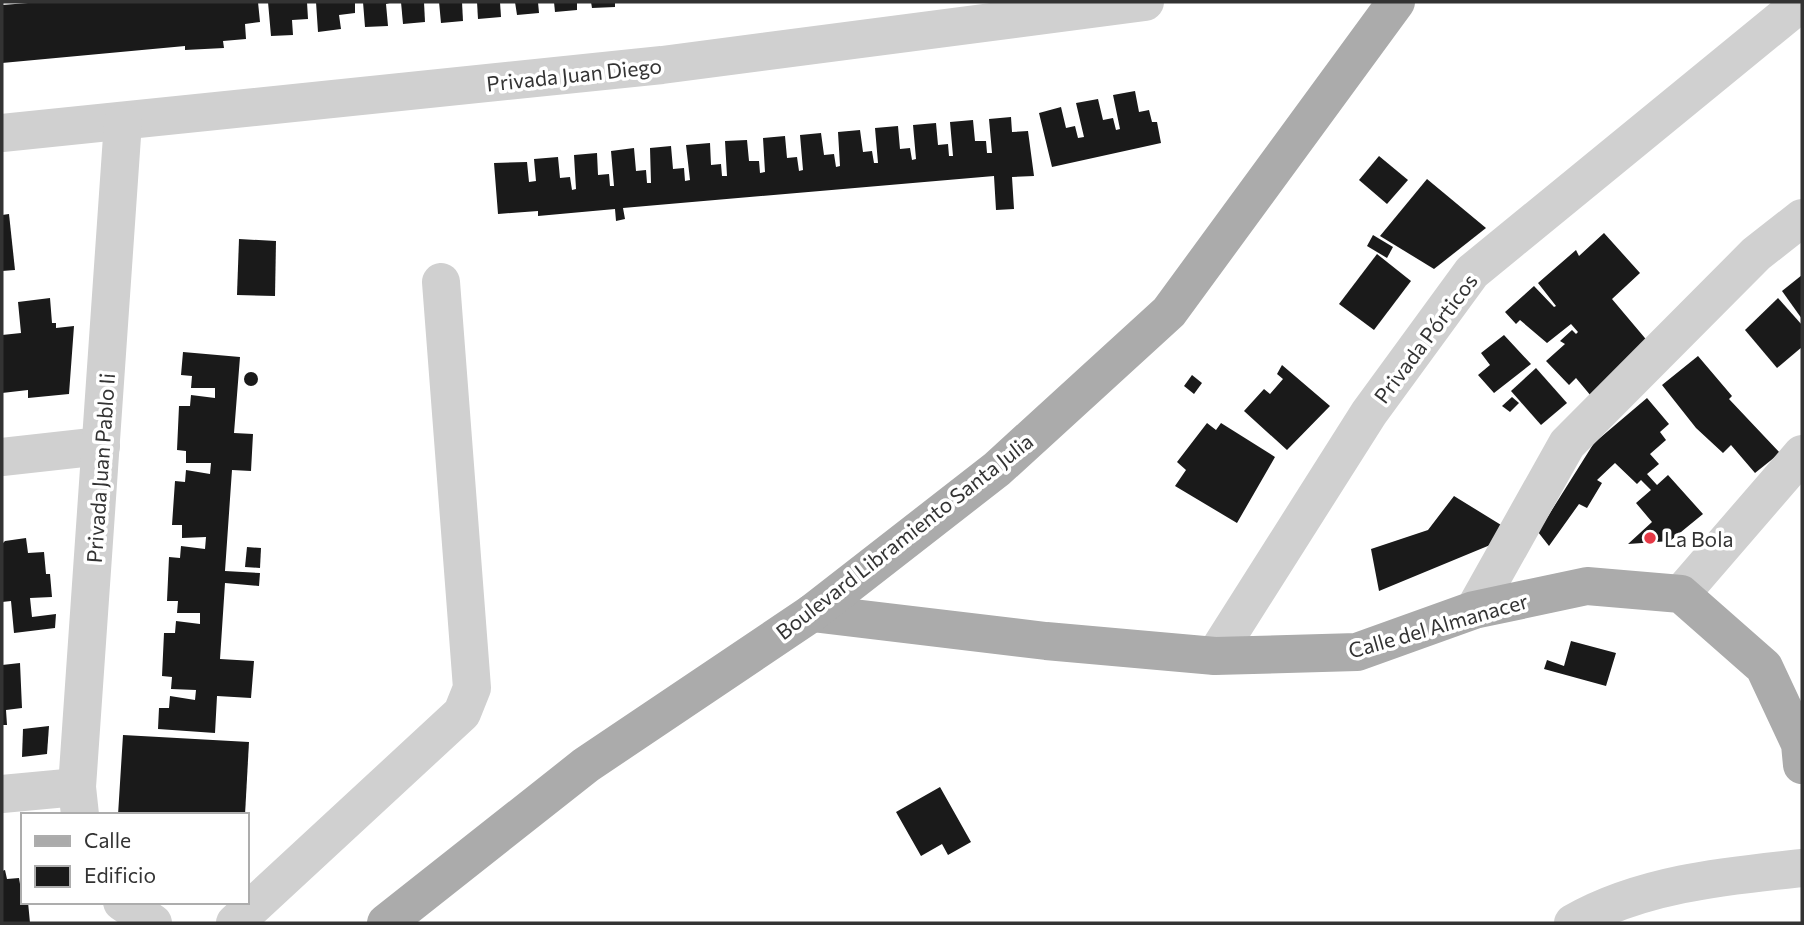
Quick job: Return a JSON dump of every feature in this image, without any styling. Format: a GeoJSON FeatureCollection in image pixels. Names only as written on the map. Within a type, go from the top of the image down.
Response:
{"type":"FeatureCollection","features":[{"type":"Feature","properties":{"kind":"main road","name":"Boulevard Libramiento Santa Julia"},"geometry":{"type":"LineString","coordinates":[[386,923],[586,765],[812,612],[997,469],[1169,312],[1396,2]]}},
{"type":"Feature","properties":{"kind":"main road","name":"Calle del Almanacer"},"geometry":{"type":"LineString","coordinates":[[812,612],[1046,641],[1215,656],[1357,652],[1474,610],[1587,586],[1681,594]]}},
{"type":"Feature","properties":{"kind":"main road"},"geometry":{"type":"LineString","coordinates":[[1681,594],[1764,667],[1800,744],[1802,765]]}},
{"type":"Feature","properties":{"kind":"street","name":"Privada Juan Diego"},"geometry":{"type":"LineString","coordinates":[[2,133],[662,65],[1145,2]]}},
{"type":"Feature","properties":{"kind":"street","name":"Privada Pórticos"},"geometry":{"type":"LineString","coordinates":[[1215,656],[1369,413],[1472,272],[1802,2]]}},
{"type":"Feature","properties":{"kind":"street","name":"Privada Juan Pablo Ii"},"geometry":{"type":"LineString","coordinates":[[79,801],[123,122]]}},
{"type":"Feature","properties":{"kind":"street"},"geometry":{"type":"LineString","coordinates":[[1474,610],[1567,444],[1756,254],[1802,218]]}},
{"type":"Feature","properties":{"kind":"street"},"geometry":{"type":"LineString","coordinates":[[235,923],[462,713],[472,688],[441,282]]}},
{"type":"Feature","properties":{"kind":"street"},"geometry":{"type":"LineString","coordinates":[[2,457],[101,446]]}},
{"type":"Feature","properties":{"kind":"street"},"geometry":{"type":"LineString","coordinates":[[1681,594],[1802,454]]}},
{"type":"Feature","properties":{"kind":"street"},"geometry":{"type":"LineString","coordinates":[[2,794],[79,801]]}},
{"type":"Feature","properties":{"kind":"street"},"geometry":{"type":"LineString","coordinates":[[1573,923],[1600,908],[1708,878],[1802,868]]}},
{"type":"Feature","properties":{"kind":"street"},"geometry":{"type":"LineString","coordinates":[[125,904],[153,923]]}},
{"type":"Feature","properties":{"kind":"building"},"geometry":{"type":"Polygon","coordinates":[[[41,2],[258,2],[260,22],[245,24],[246,39],[223,41],[224,48],[185,50],[185,46],[2,63],[2,5],[41,2]]]}},
{"type":"Feature","properties":{"kind":"building"},"geometry":{"type":"Polygon","coordinates":[[[268,2],[307,2],[308,19],[292,20],[293,35],[271,36],[268,2]]]}},
{"type":"Feature","properties":{"kind":"building"},"geometry":{"type":"Polygon","coordinates":[[[316,2],[355,2],[355,13],[339,15],[341,29],[318,32],[316,2]]]}},
{"type":"Feature","properties":{"kind":"building"},"geometry":{"type":"Polygon","coordinates":[[[363,2],[393,2],[386,4],[388,26],[365,27],[363,2]]]}},
{"type":"Feature","properties":{"kind":"building"},"geometry":{"type":"Polygon","coordinates":[[[401,2],[424,2],[425,22],[403,24],[401,2]]]}},
{"type":"Feature","properties":{"kind":"building"},"geometry":{"type":"Polygon","coordinates":[[[439,2],[462,2],[463,21],[441,23],[439,2]]]}},
{"type":"Feature","properties":{"kind":"building"},"geometry":{"type":"Polygon","coordinates":[[[477,2],[500,2],[501,17],[478,19],[477,2]]]}},
{"type":"Feature","properties":{"kind":"building"},"geometry":{"type":"Polygon","coordinates":[[[515,2],[538,2],[539,13],[517,15],[515,2]]]}},
{"type":"Feature","properties":{"kind":"building"},"geometry":{"type":"Polygon","coordinates":[[[554,2],[577,2],[577,10],[555,12],[554,2]]]}},
{"type":"Feature","properties":{"kind":"building"},"geometry":{"type":"Polygon","coordinates":[[[591,2],[615,2],[615,7],[592,8],[591,2]]]}},
{"type":"Feature","properties":{"kind":"building"},"geometry":{"type":"Polygon","coordinates":[[[1135,91],[1139,112],[1149,110],[1152,122],[1157,122],[1161,143],[1052,167],[1039,113],[1061,107],[1066,128],[1075,126],[1078,138],[1084,137],[1076,103],[1098,99],[1103,120],[1113,118],[1116,130],[1120,129],[1113,95],[1135,91]]]}},
{"type":"Feature","properties":{"kind":"building"},"geometry":{"type":"Polygon","coordinates":[[[1011,117],[1012,132],[1028,131],[1034,176],[1012,177],[1014,209],[996,210],[994,176],[623,208],[625,219],[616,221],[615,209],[538,216],[538,211],[498,214],[494,163],[527,162],[529,182],[536,181],[534,159],[558,157],[560,178],[570,177],[572,190],[576,189],[574,155],[597,153],[598,175],[609,174],[610,186],[614,186],[611,151],[634,148],[636,171],[646,170],[647,183],[651,183],[650,148],[671,146],[673,169],[684,168],[685,181],[690,180],[686,145],[710,143],[711,165],[721,164],[722,176],[727,176],[725,141],[747,140],[749,161],[759,161],[760,173],[765,172],[763,138],[785,136],[787,158],[797,157],[799,171],[803,170],[800,135],[821,133],[824,155],[834,154],[836,167],[840,166],[838,132],[860,130],[863,152],[872,151],[874,163],[878,163],[875,128],[898,126],[900,149],[910,148],[912,160],[916,159],[913,125],[936,123],[938,145],[948,144],[949,156],[953,156],[950,122],[973,120],[975,141],[986,141],[987,153],[992,153],[989,119],[1011,117]]]}},
{"type":"Feature","properties":{"kind":"building"},"geometry":{"type":"Polygon","coordinates":[[[1379,156],[1408,180],[1387,204],[1359,180],[1379,156]]]}},
{"type":"Feature","properties":{"kind":"building"},"geometry":{"type":"Polygon","coordinates":[[[1427,179],[1486,228],[1434,269],[1380,236],[1427,179]]]}},
{"type":"Feature","properties":{"kind":"building"},"geometry":{"type":"Polygon","coordinates":[[[9,214],[15,270],[2,271],[2,215],[9,214]]]}},
{"type":"Feature","properties":{"kind":"building"},"geometry":{"type":"Polygon","coordinates":[[[1604,233],[1640,273],[1612,299],[1655,350],[1591,396],[1576,378],[1569,385],[1546,361],[1565,344],[1560,341],[1572,330],[1576,334],[1578,332],[1571,324],[1547,343],[1520,320],[1516,324],[1505,312],[1534,286],[1556,306],[1538,283],[1576,250],[1579,256],[1604,233]]]}},
{"type":"Feature","properties":{"kind":"building"},"geometry":{"type":"Polygon","coordinates":[[[1373,235],[1393,247],[1387,258],[1367,246],[1373,235]]]}},
{"type":"Feature","properties":{"kind":"building"},"geometry":{"type":"Polygon","coordinates":[[[239,239],[276,241],[275,296],[237,295],[239,239]]]}},
{"type":"Feature","properties":{"kind":"building"},"geometry":{"type":"Polygon","coordinates":[[[1377,254],[1411,281],[1374,330],[1339,304],[1377,254]]]}},
{"type":"Feature","properties":{"kind":"building"},"geometry":{"type":"Polygon","coordinates":[[[1802,275],[1802,319],[1782,291],[1802,275]]]}},
{"type":"Feature","properties":{"kind":"building"},"geometry":{"type":"Polygon","coordinates":[[[50,298],[52,323],[56,323],[56,328],[74,326],[69,394],[28,398],[28,390],[2,393],[2,335],[21,333],[18,302],[50,298]]]}},
{"type":"Feature","properties":{"kind":"building"},"geometry":{"type":"Polygon","coordinates":[[[1778,298],[1802,325],[1802,347],[1777,368],[1745,330],[1778,298]]]}},
{"type":"Feature","properties":{"kind":"building"},"geometry":{"type":"Polygon","coordinates":[[[1504,335],[1531,364],[1494,393],[1478,375],[1490,365],[1481,353],[1504,335]]]}},
{"type":"Feature","properties":{"kind":"building"},"geometry":{"type":"Polygon","coordinates":[[[183,352],[240,357],[234,433],[253,434],[251,471],[232,470],[225,571],[260,573],[259,586],[225,583],[220,659],[254,661],[251,698],[217,696],[215,733],[158,729],[159,708],[169,708],[170,696],[195,700],[196,690],[171,689],[172,677],[162,676],[164,633],[175,633],[176,621],[200,624],[200,613],[177,613],[178,601],[167,601],[169,557],[180,558],[181,546],[205,549],[206,537],[182,538],[182,525],[172,525],[175,481],[185,482],[186,470],[210,474],[211,463],[186,463],[186,451],[177,450],[179,406],[190,406],[191,395],[215,398],[215,388],[191,388],[192,376],[181,375],[183,352]]]}},
{"type":"Feature","properties":{"kind":"building"},"geometry":{"type":"Polygon","coordinates":[[[1698,356],[1732,396],[1729,399],[1780,453],[1755,473],[1731,445],[1723,453],[1696,428],[1662,385],[1698,356]]]}},
{"type":"Feature","properties":{"kind":"building"},"geometry":{"type":"Polygon","coordinates":[[[1282,365],[1330,406],[1287,450],[1244,411],[1264,389],[1270,394],[1283,379],[1277,374],[1282,365]]]}},
{"type":"Feature","properties":{"kind":"building"},"geometry":{"type":"Polygon","coordinates":[[[1536,368],[1567,403],[1541,425],[1511,391],[1536,368]]]}},
{"type":"Feature","properties":{"kind":"building"},"geometry":{"type":"Polygon","coordinates":[[[248,372],[254,372],[258,379],[254,386],[248,386],[244,382],[244,376],[248,372]]]}},
{"type":"Feature","properties":{"kind":"building"},"geometry":{"type":"Polygon","coordinates":[[[1192,375],[1202,383],[1194,394],[1184,386],[1192,375]]]}},
{"type":"Feature","properties":{"kind":"building"},"geometry":{"type":"Polygon","coordinates":[[[1512,397],[1519,403],[1510,412],[1502,406],[1512,397]]]}},
{"type":"Feature","properties":{"kind":"building"},"geometry":{"type":"Polygon","coordinates":[[[1647,398],[1669,424],[1660,432],[1666,440],[1650,454],[1659,464],[1647,474],[1657,485],[1668,475],[1703,514],[1670,541],[1628,544],[1652,522],[1636,503],[1651,490],[1641,480],[1637,484],[1615,463],[1597,480],[1602,483],[1587,508],[1579,504],[1549,546],[1538,532],[1594,443],[1647,398]]]}},
{"type":"Feature","properties":{"kind":"building"},"geometry":{"type":"Polygon","coordinates":[[[1207,423],[1216,430],[1221,423],[1275,457],[1237,523],[1175,486],[1186,470],[1177,462],[1207,423]]]}},
{"type":"Feature","properties":{"kind":"building"},"geometry":{"type":"Polygon","coordinates":[[[1454,496],[1506,528],[1495,543],[1379,591],[1371,549],[1428,530],[1454,496]]]}},
{"type":"Feature","properties":{"kind":"building"},"geometry":{"type":"Polygon","coordinates":[[[26,538],[28,553],[44,552],[52,597],[30,598],[32,617],[56,614],[55,628],[14,633],[11,601],[2,602],[2,544],[5,541],[26,538]]]}},
{"type":"Feature","properties":{"kind":"building"},"geometry":{"type":"Polygon","coordinates":[[[247,547],[261,548],[260,568],[245,567],[247,547]]]}},
{"type":"Feature","properties":{"kind":"building"},"geometry":{"type":"Polygon","coordinates":[[[1571,641],[1616,653],[1606,686],[1544,669],[1547,660],[1564,666],[1571,641]]]}},
{"type":"Feature","properties":{"kind":"building"},"geometry":{"type":"Polygon","coordinates":[[[20,663],[22,708],[6,710],[7,725],[2,725],[2,665],[20,663]]]}},
{"type":"Feature","properties":{"kind":"building"},"geometry":{"type":"Polygon","coordinates":[[[49,726],[47,754],[22,757],[23,729],[49,726]]]}},
{"type":"Feature","properties":{"kind":"building"},"geometry":{"type":"Polygon","coordinates":[[[123,735],[249,742],[245,813],[118,813],[123,735]]]}},
{"type":"Feature","properties":{"kind":"building"},"geometry":{"type":"Polygon","coordinates":[[[940,787],[971,842],[948,855],[942,844],[921,856],[896,812],[940,787]]]}},
{"type":"Feature","properties":{"kind":"building"},"geometry":{"type":"Polygon","coordinates":[[[5,870],[7,879],[19,878],[21,904],[28,904],[30,923],[2,923],[2,871],[5,870]]]}},
{"type":"Feature","properties":{"kind":"place","name":"La Bola"},"geometry":{"type":"Point","coordinates":[1650,538]}}]}
